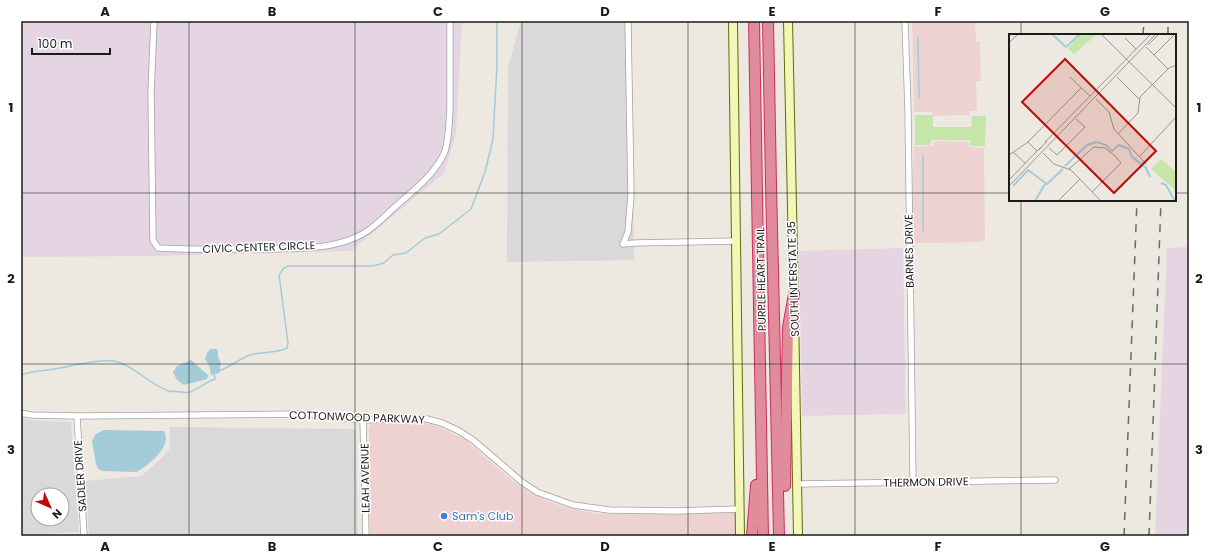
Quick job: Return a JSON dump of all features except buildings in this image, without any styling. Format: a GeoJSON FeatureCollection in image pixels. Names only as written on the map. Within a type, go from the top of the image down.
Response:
{"type":"FeatureCollection","features":[{"type":"Feature","properties":{"kind":"highway","name":"PURPLE HEART TRAIL"},"geometry":{"type":"LineString","coordinates":[[754,21],[763,536]]}},
{"type":"Feature","properties":{"kind":"highway","name":"PURPLE HEART TRAIL"},"geometry":{"type":"LineString","coordinates":[[768,21],[780,536]]}},
{"type":"Feature","properties":{"kind":"highway"},"geometry":{"type":"LineString","coordinates":[[783,536],[788,327],[794,294]]}},
{"type":"Feature","properties":{"kind":"highway"},"geometry":{"type":"LineString","coordinates":[[752,536],[760,421]]}},
{"type":"Feature","properties":{"kind":"main road"},"geometry":{"type":"LineString","coordinates":[[732,21],[740,536]]}},
{"type":"Feature","properties":{"kind":"main road","name":"SOUTH INTERSTATE 35"},"geometry":{"type":"LineString","coordinates":[[788,21],[798,536]]}},
{"type":"Feature","properties":{"kind":"street","name":"CIVIC CENTER CIRCLE"},"geometry":{"type":"LineString","coordinates":[[154,21],[151,92],[153,240],[158,248],[186,249],[300,248],[334,244],[354,238],[368,231],[428,177],[436,168],[445,151],[450,122],[450,21]]}},
{"type":"Feature","properties":{"kind":"street"},"geometry":{"type":"LineString","coordinates":[[628,21],[631,195],[628,232],[623,244],[736,241]]}},
{"type":"Feature","properties":{"kind":"street","name":"BARNES DRIVE"},"geometry":{"type":"LineString","coordinates":[[905,21],[908,111],[913,482]]}},
{"type":"Feature","properties":{"kind":"street","name":"COTTONWOOD PARKWAY"},"geometry":{"type":"LineString","coordinates":[[21,413],[31,415],[77,416],[305,414],[363,420],[423,418],[459,431],[473,440],[522,482],[537,492],[573,505],[609,510],[675,511],[740,509]]}},
{"type":"Feature","properties":{"kind":"street","name":"SADLER DRIVE"},"geometry":{"type":"LineString","coordinates":[[77,416],[84,536]]}},
{"type":"Feature","properties":{"kind":"street","name":"LEAH AVENUE"},"geometry":{"type":"LineString","coordinates":[[363,420],[366,536]]}},
{"type":"Feature","properties":{"kind":"street","name":"THERMON DRIVE"},"geometry":{"type":"LineString","coordinates":[[798,484],[1055,480]]}},
{"type":"Feature","properties":{"kind":"shaded area"},"geometry":{"type":"Polygon","coordinates":[[[21,21],[462,21],[456,133],[444,173],[351,251],[148,256],[21,257],[21,21]]]}},
{"type":"Feature","properties":{"kind":"shaded area"},"geometry":{"type":"Polygon","coordinates":[[[521,21],[631,21],[634,260],[507,262],[508,67],[521,21]]]}},
{"type":"Feature","properties":{"kind":"shaded area"},"geometry":{"type":"Polygon","coordinates":[[[912,21],[968,21],[968,23],[975,23],[976,41],[980,42],[981,81],[976,81],[977,111],[970,111],[970,115],[933,116],[932,112],[914,112],[912,21]]]}},
{"type":"Feature","properties":{"kind":"shaded area"},"geometry":{"type":"Polygon","coordinates":[[[934,141],[969,142],[969,147],[983,148],[984,150],[985,239],[982,242],[913,243],[912,212],[914,147],[933,146],[934,141]]]}},
{"type":"Feature","properties":{"kind":"shaded area"},"geometry":{"type":"Polygon","coordinates":[[[1189,247],[1189,536],[1155,536],[1167,248],[1189,247]]]}},
{"type":"Feature","properties":{"kind":"shaded area"},"geometry":{"type":"Polygon","coordinates":[[[903,248],[906,414],[802,416],[799,251],[903,248]]]}},
{"type":"Feature","properties":{"kind":"shaded area"},"geometry":{"type":"Polygon","coordinates":[[[21,418],[37,421],[71,422],[79,532],[21,535],[21,418]]]}},
{"type":"Feature","properties":{"kind":"shaded area"},"geometry":{"type":"Polygon","coordinates":[[[372,423],[425,423],[440,427],[466,440],[513,481],[527,491],[568,508],[599,514],[734,513],[736,515],[737,536],[370,536],[369,429],[372,423]]]}},
{"type":"Feature","properties":{"kind":"shaded area"},"geometry":{"type":"Polygon","coordinates":[[[170,427],[354,429],[356,432],[358,536],[89,536],[85,481],[141,476],[164,456],[170,448],[170,427]]]}},
{"type":"Feature","properties":{"kind":"green space"},"geometry":{"type":"Polygon","coordinates":[[[915,115],[933,115],[933,127],[971,127],[972,116],[986,116],[985,146],[970,146],[970,140],[931,140],[931,145],[915,145],[915,115]]]}},
{"type":"Feature","properties":{"kind":"water"},"geometry":{"type":"Polygon","coordinates":[[[210,349],[217,349],[218,357],[221,363],[219,373],[211,375],[209,365],[205,359],[210,349]]]}},
{"type":"Feature","properties":{"kind":"water"},"geometry":{"type":"Polygon","coordinates":[[[191,360],[208,375],[207,379],[184,385],[177,380],[173,372],[177,366],[191,360]]]}},
{"type":"Feature","properties":{"kind":"water"},"geometry":{"type":"Polygon","coordinates":[[[104,430],[164,431],[166,437],[165,443],[158,455],[136,472],[102,471],[98,469],[96,464],[92,441],[96,434],[104,430]]]}},
{"type":"Feature","properties":{"kind":"waterway"},"geometry":{"type":"LineString","coordinates":[[219,371],[250,355],[278,351],[287,348],[288,343],[279,275],[283,269],[288,266],[373,266],[384,263],[393,255],[406,253],[425,238],[439,234],[471,209],[485,172],[493,139],[497,65],[497,21]]}},
{"type":"Feature","properties":{"kind":"waterway"},"geometry":{"type":"LineString","coordinates":[[918,38],[919,98]]}},
{"type":"Feature","properties":{"kind":"waterway"},"geometry":{"type":"LineString","coordinates":[[923,155],[923,231]]}},
{"type":"Feature","properties":{"kind":"waterway"},"geometry":{"type":"LineString","coordinates":[[21,375],[93,362],[111,361],[118,362],[131,368],[162,388],[170,391],[190,392],[215,379],[214,374]]}},
{"type":"Feature","properties":{"kind":"railway"},"geometry":{"type":"LineString","coordinates":[[1143,34],[1144,21]]}},
{"type":"Feature","properties":{"kind":"railway"},"geometry":{"type":"LineString","coordinates":[[1168,21],[1168,34]]}},
{"type":"Feature","properties":{"kind":"railway"},"geometry":{"type":"LineString","coordinates":[[1124,536],[1137,201]]}},
{"type":"Feature","properties":{"kind":"railway"},"geometry":{"type":"LineString","coordinates":[[1149,536],[1161,201]]}},
{"type":"Feature","properties":{"kind":"place","name":"Sam's Club"},"geometry":{"type":"Point","coordinates":[444,516]}}]}
